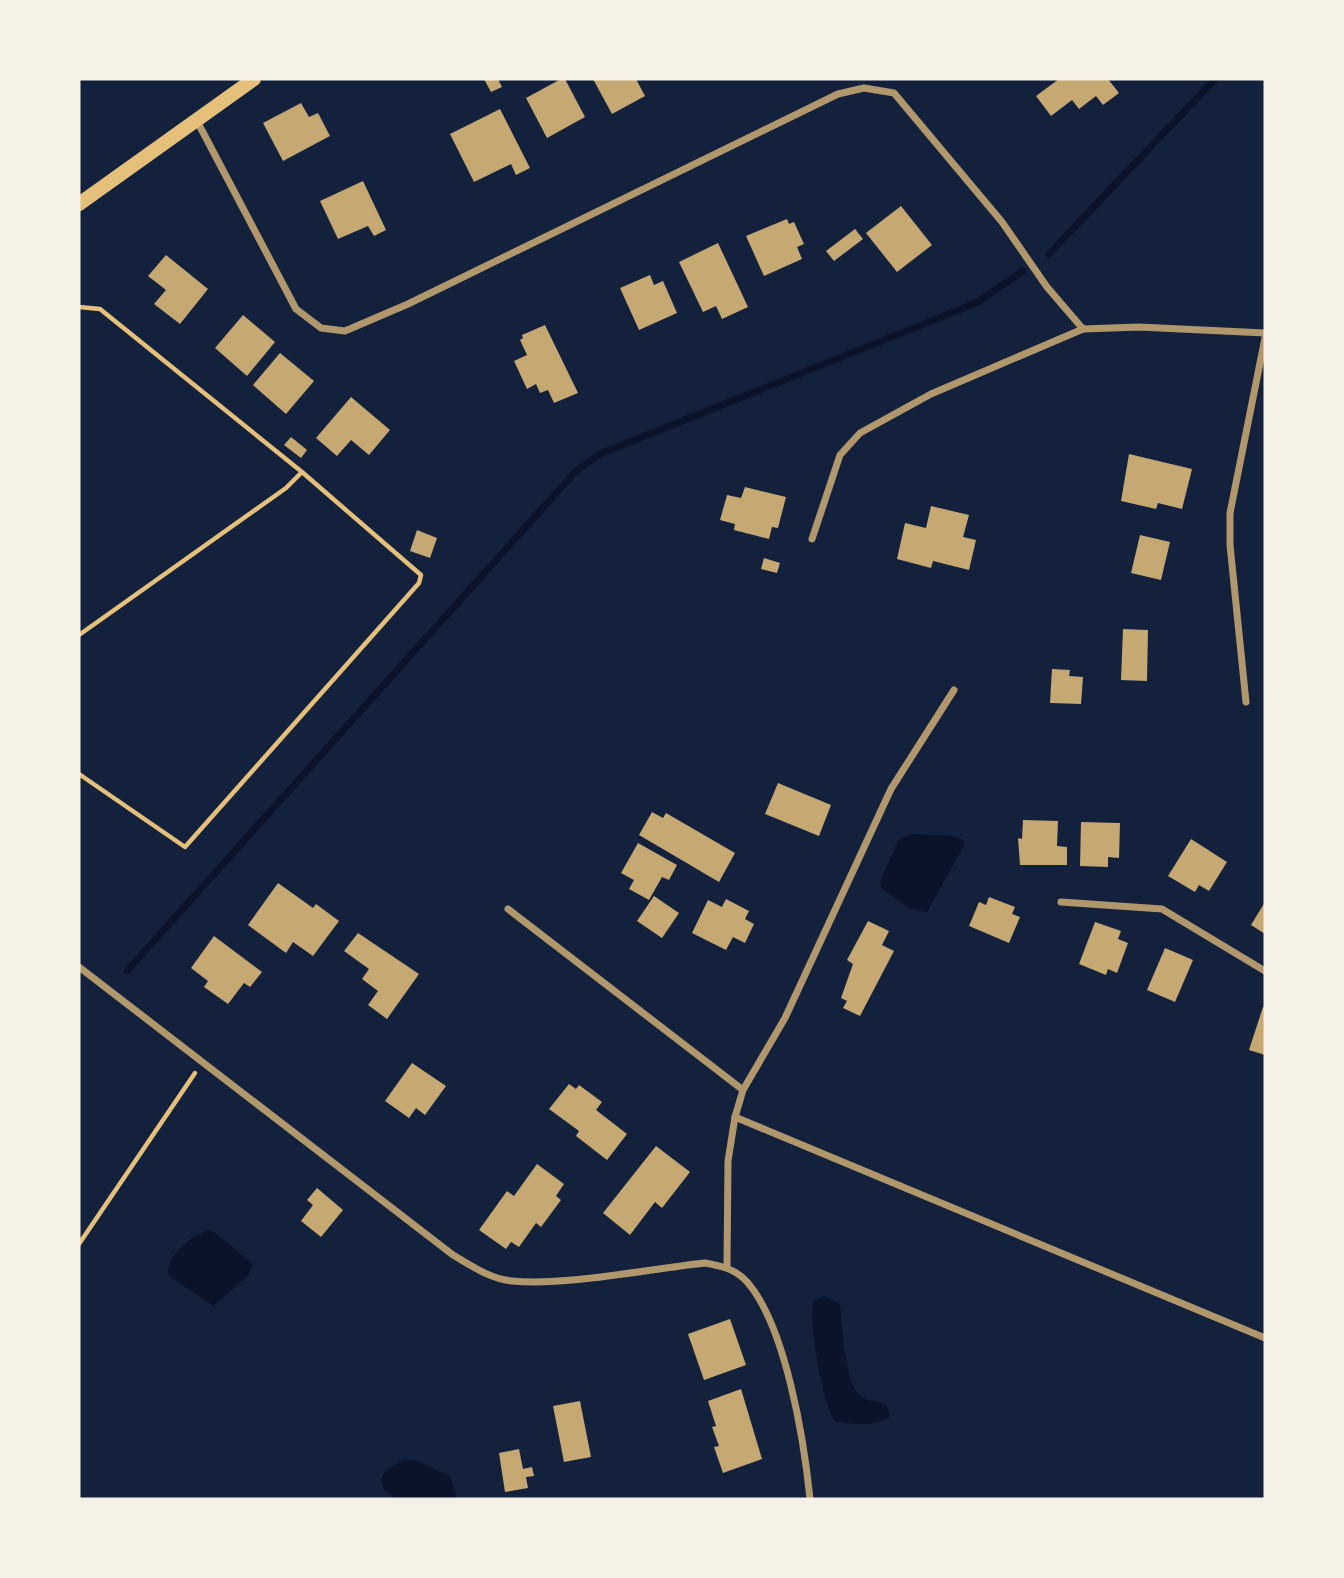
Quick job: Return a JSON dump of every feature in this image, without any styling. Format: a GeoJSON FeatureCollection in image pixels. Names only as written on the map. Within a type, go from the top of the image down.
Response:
{"type":"FeatureCollection","features":[{"type":"Feature","properties":{"kind":"main road"},"geometry":{"type":"LineString","coordinates":[[79,204],[254,79]]}},
{"type":"Feature","properties":{"kind":"street"},"geometry":{"type":"LineString","coordinates":[[197,121],[296,309],[321,328],[345,331],[408,304],[838,94],[864,88],[894,93],[1002,222],[1047,287],[1083,329]]}},
{"type":"Feature","properties":{"kind":"street"},"geometry":{"type":"LineString","coordinates":[[812,538],[840,456],[860,433],[931,394],[1083,329],[1139,327],[1265,336],[1230,513],[1230,545],[1246,702]]}},
{"type":"Feature","properties":{"kind":"street"},"geometry":{"type":"LineString","coordinates":[[727,1266],[728,1161],[735,1117],[743,1090],[785,1018],[891,789],[954,690]]}},
{"type":"Feature","properties":{"kind":"street"},"geometry":{"type":"LineString","coordinates":[[1060,902],[1162,909],[1265,971]]}},
{"type":"Feature","properties":{"kind":"street"},"geometry":{"type":"LineString","coordinates":[[508,909],[743,1090]]}},
{"type":"Feature","properties":{"kind":"street"},"geometry":{"type":"LineString","coordinates":[[79,967],[453,1255],[484,1273],[511,1281],[557,1280],[705,1263],[727,1266],[747,1281],[775,1326],[796,1417],[810,1499]]}},
{"type":"Feature","properties":{"kind":"street"},"geometry":{"type":"LineString","coordinates":[[735,1117],[1265,1338]]}},
{"type":"Feature","properties":{"kind":"path"},"geometry":{"type":"LineString","coordinates":[[79,307],[100,309],[302,472],[421,575],[419,583],[185,847],[79,774]]}},
{"type":"Feature","properties":{"kind":"path"},"geometry":{"type":"LineString","coordinates":[[79,635],[286,488],[302,472]]}},
{"type":"Feature","properties":{"kind":"path"},"geometry":{"type":"LineString","coordinates":[[79,1244],[203,1060]]}},
{"type":"Feature","properties":{"kind":"water"},"geometry":{"type":"Polygon","coordinates":[[[912,834],[952,836],[964,840],[964,846],[927,912],[910,909],[882,889],[880,881],[899,839],[912,834]]]}},
{"type":"Feature","properties":{"kind":"water"},"geometry":{"type":"Polygon","coordinates":[[[209,1230],[253,1264],[249,1275],[213,1306],[169,1276],[171,1261],[181,1247],[195,1236],[209,1230]]]}},
{"type":"Feature","properties":{"kind":"water"},"geometry":{"type":"Polygon","coordinates":[[[824,1296],[840,1304],[845,1353],[855,1389],[863,1398],[886,1405],[890,1416],[878,1423],[836,1422],[831,1413],[821,1382],[814,1343],[812,1310],[814,1300],[824,1296]]]}},
{"type":"Feature","properties":{"kind":"water"},"geometry":{"type":"Polygon","coordinates":[[[404,1460],[418,1461],[450,1476],[457,1499],[394,1498],[384,1490],[381,1480],[385,1471],[404,1460]]]}},
{"type":"Feature","properties":{"kind":"building"},"geometry":{"type":"Polygon","coordinates":[[[484,79],[498,79],[502,87],[491,92],[484,79]]]}},
{"type":"Feature","properties":{"kind":"building"},"geometry":{"type":"Polygon","coordinates":[[[565,79],[585,117],[547,138],[526,98],[565,79]]]}},
{"type":"Feature","properties":{"kind":"building"},"geometry":{"type":"Polygon","coordinates":[[[593,79],[636,79],[645,96],[612,114],[593,79]]]}},
{"type":"Feature","properties":{"kind":"building"},"geometry":{"type":"Polygon","coordinates":[[[1059,79],[1108,79],[1119,93],[1103,105],[1096,96],[1079,109],[1072,100],[1051,116],[1036,96],[1059,79]]]}},
{"type":"Feature","properties":{"kind":"building"},"geometry":{"type":"Polygon","coordinates":[[[301,103],[309,117],[318,113],[330,136],[283,161],[263,123],[301,103]]]}},
{"type":"Feature","properties":{"kind":"building"},"geometry":{"type":"Polygon","coordinates":[[[500,109],[530,168],[516,175],[511,164],[474,182],[450,134],[500,109]]]}},
{"type":"Feature","properties":{"kind":"building"},"geometry":{"type":"Polygon","coordinates":[[[363,181],[386,230],[374,236],[368,226],[338,239],[320,201],[363,181]]]}},
{"type":"Feature","properties":{"kind":"building"},"geometry":{"type":"Polygon","coordinates":[[[901,206],[932,245],[897,272],[866,233],[901,206]]]}},
{"type":"Feature","properties":{"kind":"building"},"geometry":{"type":"Polygon","coordinates":[[[787,219],[789,224],[794,222],[804,244],[797,247],[802,259],[764,276],[746,236],[787,219]]]}},
{"type":"Feature","properties":{"kind":"building"},"geometry":{"type":"Polygon","coordinates":[[[855,229],[863,239],[834,261],[826,251],[855,229]]]}},
{"type":"Feature","properties":{"kind":"building"},"geometry":{"type":"Polygon","coordinates":[[[718,243],[748,307],[722,319],[716,306],[703,312],[679,262],[718,243]]]}},
{"type":"Feature","properties":{"kind":"building"},"geometry":{"type":"Polygon","coordinates":[[[166,255],[208,289],[180,324],[154,304],[166,290],[148,276],[166,255]]]}},
{"type":"Feature","properties":{"kind":"building"},"geometry":{"type":"Polygon","coordinates":[[[650,275],[654,285],[663,281],[677,313],[639,330],[620,288],[650,275]]]}},
{"type":"Feature","properties":{"kind":"building"},"geometry":{"type":"Polygon","coordinates":[[[243,315],[275,342],[247,376],[215,348],[243,315]]]}},
{"type":"Feature","properties":{"kind":"building"},"geometry":{"type":"Polygon","coordinates":[[[545,325],[578,393],[554,403],[548,390],[540,393],[536,384],[527,389],[514,361],[527,355],[520,340],[522,335],[545,325]]]}},
{"type":"Feature","properties":{"kind":"building"},"geometry":{"type":"Polygon","coordinates":[[[280,353],[314,381],[286,414],[253,385],[280,353]]]}},
{"type":"Feature","properties":{"kind":"building"},"geometry":{"type":"Polygon","coordinates":[[[351,397],[390,430],[369,455],[351,440],[337,456],[316,438],[351,397]]]}},
{"type":"Feature","properties":{"kind":"building"},"geometry":{"type":"Polygon","coordinates":[[[291,437],[307,450],[301,458],[284,445],[291,437]]]}},
{"type":"Feature","properties":{"kind":"building"},"geometry":{"type":"Polygon","coordinates":[[[1129,454],[1192,469],[1182,509],[1158,503],[1156,509],[1121,501],[1129,454]]]}},
{"type":"Feature","properties":{"kind":"building"},"geometry":{"type":"Polygon","coordinates":[[[745,487],[786,497],[778,528],[772,527],[769,539],[734,530],[735,524],[720,520],[727,495],[741,498],[745,487]]]}},
{"type":"Feature","properties":{"kind":"building"},"geometry":{"type":"Polygon","coordinates":[[[931,506],[969,515],[963,537],[976,540],[969,570],[933,561],[931,568],[897,559],[905,523],[926,528],[931,506]]]}},
{"type":"Feature","properties":{"kind":"building"},"geometry":{"type":"Polygon","coordinates":[[[417,530],[437,538],[430,558],[410,551],[417,530]]]}},
{"type":"Feature","properties":{"kind":"building"},"geometry":{"type":"Polygon","coordinates":[[[1140,535],[1170,542],[1161,580],[1131,573],[1140,535]]]}},
{"type":"Feature","properties":{"kind":"building"},"geometry":{"type":"Polygon","coordinates":[[[764,558],[780,563],[777,573],[761,569],[764,558]]]}},
{"type":"Feature","properties":{"kind":"building"},"geometry":{"type":"Polygon","coordinates":[[[1123,629],[1148,630],[1147,681],[1121,680],[1123,629]]]}},
{"type":"Feature","properties":{"kind":"building"},"geometry":{"type":"Polygon","coordinates":[[[1052,669],[1070,670],[1069,676],[1083,677],[1081,704],[1050,703],[1052,669]]]}},
{"type":"Feature","properties":{"kind":"building"},"geometry":{"type":"Polygon","coordinates":[[[778,783],[831,805],[819,836],[765,814],[778,783]]]}},
{"type":"Feature","properties":{"kind":"building"},"geometry":{"type":"Polygon","coordinates":[[[652,812],[663,818],[666,813],[735,853],[719,882],[639,835],[652,812]]]}},
{"type":"Feature","properties":{"kind":"building"},"geometry":{"type":"Polygon","coordinates":[[[1023,820],[1058,821],[1057,846],[1067,847],[1067,865],[1020,865],[1018,838],[1022,839],[1023,820]]]}},
{"type":"Feature","properties":{"kind":"building"},"geometry":{"type":"Polygon","coordinates":[[[1081,822],[1120,823],[1119,858],[1108,857],[1108,867],[1080,866],[1081,822]]]}},
{"type":"Feature","properties":{"kind":"building"},"geometry":{"type":"Polygon","coordinates":[[[1191,839],[1227,862],[1209,891],[1199,885],[1195,892],[1168,876],[1191,839]]]}},
{"type":"Feature","properties":{"kind":"building"},"geometry":{"type":"Polygon","coordinates":[[[638,843],[677,865],[669,880],[662,877],[649,900],[629,889],[634,880],[621,873],[638,843]]]}},
{"type":"Feature","properties":{"kind":"building"},"geometry":{"type":"Polygon","coordinates":[[[278,883],[313,908],[316,904],[339,921],[313,956],[293,942],[286,953],[248,925],[278,883]]]}},
{"type":"Feature","properties":{"kind":"building"},"geometry":{"type":"Polygon","coordinates":[[[654,896],[679,913],[662,938],[637,921],[654,896]]]}},
{"type":"Feature","properties":{"kind":"building"},"geometry":{"type":"Polygon","coordinates":[[[989,897],[1015,907],[1012,914],[1020,917],[1009,943],[969,926],[979,902],[986,905],[989,897]]]}},
{"type":"Feature","properties":{"kind":"building"},"geometry":{"type":"Polygon","coordinates":[[[726,899],[749,911],[745,919],[754,924],[745,943],[733,937],[726,950],[692,933],[708,900],[722,907],[726,899]]]}},
{"type":"Feature","properties":{"kind":"building"},"geometry":{"type":"Polygon","coordinates":[[[1265,902],[1265,934],[1251,925],[1265,902]]]}},
{"type":"Feature","properties":{"kind":"building"},"geometry":{"type":"Polygon","coordinates":[[[868,921],[889,931],[882,945],[894,951],[860,1016],[843,1008],[847,1001],[841,998],[853,964],[847,960],[868,921]]]}},
{"type":"Feature","properties":{"kind":"building"},"geometry":{"type":"Polygon","coordinates":[[[1095,922],[1121,931],[1118,939],[1128,943],[1117,973],[1108,969],[1106,975],[1079,964],[1095,922]]]}},
{"type":"Feature","properties":{"kind":"building"},"geometry":{"type":"Polygon","coordinates":[[[358,933],[419,974],[387,1019],[368,1005],[378,991],[362,979],[369,969],[344,951],[358,933]]]}},
{"type":"Feature","properties":{"kind":"building"},"geometry":{"type":"Polygon","coordinates":[[[214,936],[262,972],[250,987],[244,983],[228,1004],[204,987],[208,981],[191,968],[214,936]]]}},
{"type":"Feature","properties":{"kind":"building"},"geometry":{"type":"Polygon","coordinates":[[[1165,948],[1193,960],[1175,1002],[1147,990],[1165,948]]]}},
{"type":"Feature","properties":{"kind":"building"},"geometry":{"type":"Polygon","coordinates":[[[1265,1007],[1265,1055],[1249,1050],[1265,1007]]]}},
{"type":"Feature","properties":{"kind":"building"},"geometry":{"type":"Polygon","coordinates":[[[412,1063],[446,1086],[425,1115],[416,1108],[409,1118],[385,1101],[412,1063]]]}},
{"type":"Feature","properties":{"kind":"building"},"geometry":{"type":"Polygon","coordinates":[[[569,1084],[576,1089],[579,1085],[602,1102],[596,1110],[627,1134],[607,1160],[576,1136],[579,1131],[549,1109],[569,1084]]]}},
{"type":"Feature","properties":{"kind":"building"},"geometry":{"type":"Polygon","coordinates":[[[656,1146],[690,1172],[662,1208],[655,1202],[630,1235],[603,1213],[656,1146]]]}},
{"type":"Feature","properties":{"kind":"building"},"geometry":{"type":"Polygon","coordinates":[[[537,1164],[564,1184],[556,1196],[561,1200],[541,1227],[536,1223],[519,1247],[511,1242],[506,1249],[479,1230],[507,1191],[514,1196],[537,1164]]]}},
{"type":"Feature","properties":{"kind":"building"},"geometry":{"type":"Polygon","coordinates":[[[317,1188],[343,1210],[321,1237],[301,1221],[313,1205],[307,1200],[317,1188]]]}},
{"type":"Feature","properties":{"kind":"building"},"geometry":{"type":"Polygon","coordinates":[[[730,1319],[746,1365],[704,1380],[688,1334],[730,1319]]]}},
{"type":"Feature","properties":{"kind":"building"},"geometry":{"type":"Polygon","coordinates":[[[741,1389],[762,1459],[723,1473],[714,1447],[719,1446],[712,1427],[716,1426],[708,1401],[741,1389]]]}},
{"type":"Feature","properties":{"kind":"building"},"geometry":{"type":"Polygon","coordinates":[[[580,1401],[591,1457],[564,1462],[553,1406],[580,1401]]]}},
{"type":"Feature","properties":{"kind":"building"},"geometry":{"type":"Polygon","coordinates":[[[519,1449],[523,1469],[532,1467],[534,1476],[526,1477],[528,1488],[505,1492],[499,1453],[519,1449]]]}},
{"type":"Feature","properties":{"kind":"waterway"},"geometry":{"type":"LineString","coordinates":[[1049,254],[1215,79]]}},
{"type":"Feature","properties":{"kind":"waterway"},"geometry":{"type":"LineString","coordinates":[[127,971],[576,471],[600,454],[976,303],[1023,271]]}}]}
